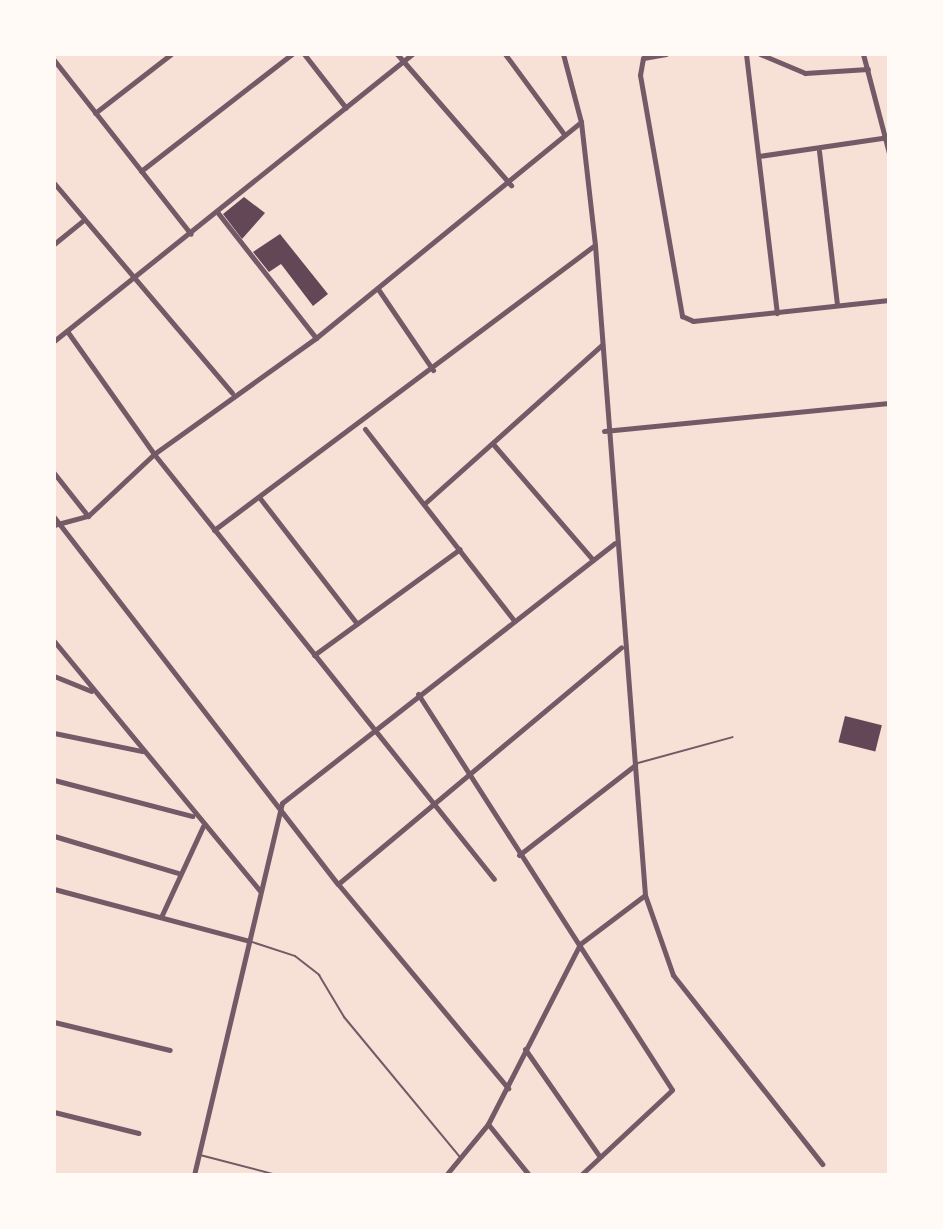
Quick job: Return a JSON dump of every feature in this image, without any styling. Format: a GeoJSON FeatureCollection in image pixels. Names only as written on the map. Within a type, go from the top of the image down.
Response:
{"type":"FeatureCollection","features":[{"type":"Feature","properties":{"kind":"street"},"geometry":{"type":"LineString","coordinates":[[95,113],[171,54]]}},
{"type":"Feature","properties":{"kind":"street"},"geometry":{"type":"LineString","coordinates":[[141,171],[292,54]]}},
{"type":"Feature","properties":{"kind":"street"},"geometry":{"type":"LineString","coordinates":[[304,54],[346,108]]}},
{"type":"Feature","properties":{"kind":"street"},"geometry":{"type":"LineString","coordinates":[[397,54],[511,185]]}},
{"type":"Feature","properties":{"kind":"street"},"geometry":{"type":"LineString","coordinates":[[54,341],[218,213],[412,54]]}},
{"type":"Feature","properties":{"kind":"street"},"geometry":{"type":"LineString","coordinates":[[505,54],[564,134]]}},
{"type":"Feature","properties":{"kind":"street"},"geometry":{"type":"LineString","coordinates":[[563,54],[581,122],[595,245],[603,344],[604,431],[645,895],[673,975],[822,1164]]}},
{"type":"Feature","properties":{"kind":"street"},"geometry":{"type":"LineString","coordinates":[[666,54],[643,58],[640,75],[678,311],[693,321],[889,300]]}},
{"type":"Feature","properties":{"kind":"street"},"geometry":{"type":"LineString","coordinates":[[746,54],[777,313]]}},
{"type":"Feature","properties":{"kind":"street"},"geometry":{"type":"LineString","coordinates":[[760,54],[805,73],[868,69]]}},
{"type":"Feature","properties":{"kind":"street"},"geometry":{"type":"LineString","coordinates":[[863,54],[889,153]]}},
{"type":"Feature","properties":{"kind":"street"},"geometry":{"type":"LineString","coordinates":[[54,60],[191,234]]}},
{"type":"Feature","properties":{"kind":"street"},"geometry":{"type":"LineString","coordinates":[[55,521],[88,516],[154,454],[232,393],[316,338],[511,185],[564,134],[581,122]]}},
{"type":"Feature","properties":{"kind":"street"},"geometry":{"type":"LineString","coordinates":[[759,156],[819,151],[886,138]]}},
{"type":"Feature","properties":{"kind":"street"},"geometry":{"type":"LineString","coordinates":[[819,151],[837,305]]}},
{"type":"Feature","properties":{"kind":"street"},"geometry":{"type":"LineString","coordinates":[[54,183],[232,393]]}},
{"type":"Feature","properties":{"kind":"street"},"geometry":{"type":"LineString","coordinates":[[218,213],[316,338]]}},
{"type":"Feature","properties":{"kind":"street"},"geometry":{"type":"LineString","coordinates":[[54,244],[84,220]]}},
{"type":"Feature","properties":{"kind":"street"},"geometry":{"type":"LineString","coordinates":[[214,530],[433,370],[595,245]]}},
{"type":"Feature","properties":{"kind":"street"},"geometry":{"type":"LineString","coordinates":[[378,289],[433,370]]}},
{"type":"Feature","properties":{"kind":"street"},"geometry":{"type":"LineString","coordinates":[[67,331],[154,454],[432,806],[494,879]]}},
{"type":"Feature","properties":{"kind":"street"},"geometry":{"type":"LineString","coordinates":[[424,504],[603,344]]}},
{"type":"Feature","properties":{"kind":"street"},"geometry":{"type":"LineString","coordinates":[[604,431],[889,403]]}},
{"type":"Feature","properties":{"kind":"street"},"geometry":{"type":"LineString","coordinates":[[365,429],[513,619]]}},
{"type":"Feature","properties":{"kind":"street"},"geometry":{"type":"LineString","coordinates":[[493,444],[593,560]]}},
{"type":"Feature","properties":{"kind":"street"},"geometry":{"type":"LineString","coordinates":[[54,473],[88,516]]}},
{"type":"Feature","properties":{"kind":"street"},"geometry":{"type":"LineString","coordinates":[[259,497],[357,624]]}},
{"type":"Feature","properties":{"kind":"street"},"geometry":{"type":"LineString","coordinates":[[55,521],[282,803],[338,884],[508,1088]]}},
{"type":"Feature","properties":{"kind":"street"},"geometry":{"type":"LineString","coordinates":[[194,1175],[246,940],[282,803],[371,727],[616,543]]}},
{"type":"Feature","properties":{"kind":"street"},"geometry":{"type":"LineString","coordinates":[[314,655],[460,549]]}},
{"type":"Feature","properties":{"kind":"street"},"geometry":{"type":"LineString","coordinates":[[54,641],[192,816],[260,891]]}},
{"type":"Feature","properties":{"kind":"street"},"geometry":{"type":"LineString","coordinates":[[338,884],[621,647]]}},
{"type":"Feature","properties":{"kind":"street"},"geometry":{"type":"LineString","coordinates":[[54,676],[92,691]]}},
{"type":"Feature","properties":{"kind":"street"},"geometry":{"type":"LineString","coordinates":[[418,694],[672,1090],[581,1175]]}},
{"type":"Feature","properties":{"kind":"street"},"geometry":{"type":"LineString","coordinates":[[54,733],[142,751]]}},
{"type":"Feature","properties":{"kind":"street"},"geometry":{"type":"LineString","coordinates":[[519,855],[635,764]]}},
{"type":"Feature","properties":{"kind":"street"},"geometry":{"type":"LineString","coordinates":[[54,780],[192,816]]}},
{"type":"Feature","properties":{"kind":"street"},"geometry":{"type":"LineString","coordinates":[[161,917],[178,873],[203,826]]}},
{"type":"Feature","properties":{"kind":"street"},"geometry":{"type":"LineString","coordinates":[[54,836],[178,873]]}},
{"type":"Feature","properties":{"kind":"street"},"geometry":{"type":"LineString","coordinates":[[54,889],[246,940]]}},
{"type":"Feature","properties":{"kind":"street"},"geometry":{"type":"LineString","coordinates":[[446,1175],[488,1124],[580,944],[645,895]]}},
{"type":"Feature","properties":{"kind":"street"},"geometry":{"type":"LineString","coordinates":[[54,1022],[170,1050]]}},
{"type":"Feature","properties":{"kind":"street"},"geometry":{"type":"LineString","coordinates":[[524,1049],[600,1157]]}},
{"type":"Feature","properties":{"kind":"street"},"geometry":{"type":"LineString","coordinates":[[54,1112],[138,1133]]}},
{"type":"Feature","properties":{"kind":"street"},"geometry":{"type":"LineString","coordinates":[[488,1124],[529,1175]]}},
{"type":"Feature","properties":{"kind":"lane"},"geometry":{"type":"LineString","coordinates":[[635,764],[733,737]]}},
{"type":"Feature","properties":{"kind":"lane"},"geometry":{"type":"LineString","coordinates":[[246,940],[295,956],[319,975],[344,1017],[460,1158]]}},
{"type":"Feature","properties":{"kind":"lane"},"geometry":{"type":"LineString","coordinates":[[199,1154],[277,1175]]}},
{"type":"Feature","properties":{"kind":"building"},"geometry":{"type":"Polygon","coordinates":[[[244,197],[265,213],[242,239],[223,214],[244,197]]]}},
{"type":"Feature","properties":{"kind":"building"},"geometry":{"type":"Polygon","coordinates":[[[280,234],[328,294],[313,306],[281,264],[269,272],[253,252],[280,234]]]}},
{"type":"Feature","properties":{"kind":"building"},"geometry":{"type":"Polygon","coordinates":[[[845,716],[882,725],[875,751],[838,742],[845,716]]]}}]}
